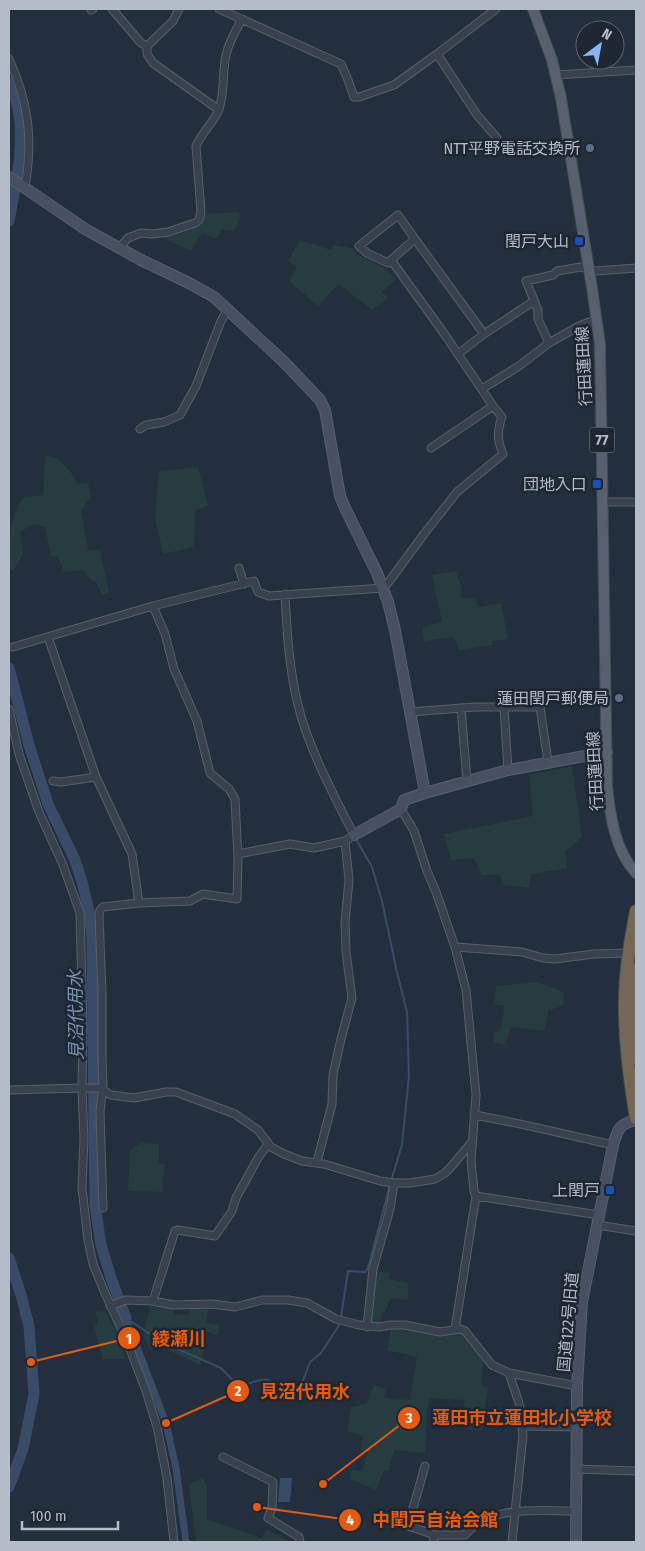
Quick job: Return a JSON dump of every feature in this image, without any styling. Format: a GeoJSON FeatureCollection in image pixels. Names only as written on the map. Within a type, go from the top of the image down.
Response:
{"type":"FeatureCollection","features":[{"type":"Feature","properties":{"kind":"highway"},"geometry":{"type":"LineString","coordinates":[[636,911],[629,953],[625,1009],[627,1061],[636,1119]]}},
{"type":"Feature","properties":{"kind":"highway"},"geometry":{"type":"LineString","coordinates":[[636,969],[634,1027],[636,1058]]}},
{"type":"Feature","properties":{"kind":"main road","name":"行田蓮田線"},"geometry":{"type":"LineString","coordinates":[[533,9],[549,48],[556,75],[600,344],[608,752],[607,785],[609,804],[621,850],[627,863],[636,873]]}},
{"type":"Feature","properties":{"kind":"street"},"geometry":{"type":"LineString","coordinates":[[112,9],[141,43],[147,46]]}},
{"type":"Feature","properties":{"kind":"street"},"geometry":{"type":"LineString","coordinates":[[179,9],[173,21],[147,46],[147,54],[153,63],[219,110]]}},
{"type":"Feature","properties":{"kind":"street"},"geometry":{"type":"LineString","coordinates":[[219,9],[341,64],[354,97],[394,85],[496,9]]}},
{"type":"Feature","properties":{"kind":"street"},"geometry":{"type":"LineString","coordinates":[[119,248],[132,236],[141,233],[168,232],[199,220],[201,212],[196,146],[199,138],[219,110],[229,42],[242,19]]}},
{"type":"Feature","properties":{"kind":"street"},"geometry":{"type":"LineString","coordinates":[[437,54],[477,115],[497,138]]}},
{"type":"Feature","properties":{"kind":"street"},"geometry":{"type":"LineString","coordinates":[[9,59],[19,82],[26,110],[30,146],[24,188]]}},
{"type":"Feature","properties":{"kind":"street"},"geometry":{"type":"LineString","coordinates":[[556,75],[636,70]]}},
{"type":"Feature","properties":{"kind":"street"},"geometry":{"type":"LineString","coordinates":[[9,177],[85,229],[214,297],[284,362],[320,400],[325,410],[340,496],[383,588],[395,630],[425,793]]}},
{"type":"Feature","properties":{"kind":"street"},"geometry":{"type":"LineString","coordinates":[[415,240],[388,263],[367,253],[359,246],[398,215],[484,334]]}},
{"type":"Feature","properties":{"kind":"street"},"geometry":{"type":"LineString","coordinates":[[13,647],[153,606],[254,582],[258,592],[269,596],[383,588],[388,583],[458,492],[503,454],[498,444],[497,436],[502,417],[391,260]]}},
{"type":"Feature","properties":{"kind":"street"},"geometry":{"type":"LineString","coordinates":[[549,343],[538,319],[538,310],[526,281],[553,275],[557,271],[581,267],[596,271],[636,268]]}},
{"type":"Feature","properties":{"kind":"street"},"geometry":{"type":"LineString","coordinates":[[458,354],[484,334],[534,301]]}},
{"type":"Feature","properties":{"kind":"street"},"geometry":{"type":"LineString","coordinates":[[140,429],[146,424],[164,422],[180,415],[196,386],[221,321],[228,309]]}},
{"type":"Feature","properties":{"kind":"street"},"geometry":{"type":"LineString","coordinates":[[482,388],[519,366],[549,343],[579,326],[597,319]]}},
{"type":"Feature","properties":{"kind":"street"},"geometry":{"type":"LineString","coordinates":[[432,448],[494,406]]}},
{"type":"Feature","properties":{"kind":"street"},"geometry":{"type":"LineString","coordinates":[[603,502],[636,502]]}},
{"type":"Feature","properties":{"kind":"street"},"geometry":{"type":"LineString","coordinates":[[239,568],[244,584]]}},
{"type":"Feature","properties":{"kind":"street"},"geometry":{"type":"LineString","coordinates":[[285,594],[288,651],[298,706],[306,733],[338,804],[350,838],[345,922],[346,952],[352,998],[334,1075],[332,1104],[317,1162]]}},
{"type":"Feature","properties":{"kind":"street"},"geometry":{"type":"LineString","coordinates":[[103,1208],[100,1112],[102,1089],[102,957],[100,910],[103,907],[139,903],[190,901],[203,894],[237,899],[238,854],[235,799],[228,789],[210,773],[197,721],[174,669],[165,634],[153,606]]}},
{"type":"Feature","properties":{"kind":"street"},"geometry":{"type":"LineString","coordinates":[[48,636],[96,777],[132,854],[139,903]]}},
{"type":"Feature","properties":{"kind":"street"},"geometry":{"type":"LineString","coordinates":[[504,707],[508,770]]}},
{"type":"Feature","properties":{"kind":"street"},"geometry":{"type":"LineString","coordinates":[[410,712],[461,708],[540,707],[548,762]]}},
{"type":"Feature","properties":{"kind":"street"},"geometry":{"type":"LineString","coordinates":[[461,708],[467,781]]}},
{"type":"Feature","properties":{"kind":"street"},"geometry":{"type":"LineString","coordinates":[[9,710],[19,754],[39,812],[63,865],[80,912],[86,1088],[82,1188],[85,1217],[93,1264],[128,1344],[157,1426],[167,1478],[174,1542]]}},
{"type":"Feature","properties":{"kind":"street"},"geometry":{"type":"LineString","coordinates":[[238,854],[290,844],[314,848],[350,838],[401,809],[404,800],[425,793],[508,770],[608,752]]}},
{"type":"Feature","properties":{"kind":"street"},"geometry":{"type":"LineString","coordinates":[[52,781],[61,782],[96,777]]}},
{"type":"Feature","properties":{"kind":"street"},"geometry":{"type":"LineString","coordinates":[[401,809],[414,831],[455,947],[466,990],[469,1013],[476,1095],[472,1142],[474,1191],[476,1196],[455,1329]]}},
{"type":"Feature","properties":{"kind":"street"},"geometry":{"type":"LineString","coordinates":[[455,947],[522,952],[543,958],[555,959],[594,954],[629,953]]}},
{"type":"Feature","properties":{"kind":"street"},"geometry":{"type":"LineString","coordinates":[[9,1090],[102,1089],[111,1096],[134,1098],[176,1092],[235,1114],[258,1130],[268,1144],[284,1154],[302,1161],[317,1162],[380,1181],[394,1183],[424,1182],[440,1176],[456,1163],[472,1142]]}},
{"type":"Feature","properties":{"kind":"street"},"geometry":{"type":"LineString","coordinates":[[474,1114],[613,1144]]}},
{"type":"Feature","properties":{"kind":"street","name":"国道122号旧道"},"geometry":{"type":"LineString","coordinates":[[576,1542],[578,1386],[582,1302],[613,1144],[621,1126],[636,1119]]}},
{"type":"Feature","properties":{"kind":"street"},"geometry":{"type":"LineString","coordinates":[[152,1301],[175,1231],[215,1236],[232,1211],[236,1198],[268,1144]]}},
{"type":"Feature","properties":{"kind":"street"},"geometry":{"type":"LineString","coordinates":[[367,1326],[373,1270],[390,1209],[394,1183]]}},
{"type":"Feature","properties":{"kind":"street"},"geometry":{"type":"LineString","coordinates":[[476,1196],[598,1220],[636,1231]]}},
{"type":"Feature","properties":{"kind":"street"},"geometry":{"type":"LineString","coordinates":[[112,1305],[122,1301],[152,1301],[173,1305],[212,1304],[235,1307],[262,1300],[299,1301],[307,1303],[343,1322],[367,1326],[405,1325],[440,1332],[460,1329],[464,1331],[492,1365],[509,1373],[578,1386]]}},
{"type":"Feature","properties":{"kind":"street"},"geometry":{"type":"LineString","coordinates":[[509,1373],[519,1403],[522,1426],[512,1542]]}},
{"type":"Feature","properties":{"kind":"street"},"geometry":{"type":"LineString","coordinates":[[522,1426],[577,1427]]}},
{"type":"Feature","properties":{"kind":"street"},"geometry":{"type":"LineString","coordinates":[[222,1457],[273,1482],[272,1508],[268,1518],[298,1537],[300,1542]]}},
{"type":"Feature","properties":{"kind":"street"},"geometry":{"type":"LineString","coordinates":[[425,1466],[408,1526],[434,1539],[465,1535],[482,1520],[503,1513],[576,1511]]}},
{"type":"Feature","properties":{"kind":"street"},"geometry":{"type":"LineString","coordinates":[[576,1469],[636,1471]]}},
{"type":"Feature","properties":{"kind":"green space"},"geometry":{"type":"Polygon","coordinates":[[[237,212],[241,215],[234,231],[222,229],[216,239],[202,233],[191,251],[161,237],[192,229],[201,221],[204,214],[237,212]]]}},
{"type":"Feature","properties":{"kind":"green space"},"geometry":{"type":"Polygon","coordinates":[[[300,240],[331,250],[334,245],[352,248],[357,254],[386,269],[396,280],[382,292],[388,298],[372,310],[339,284],[318,306],[289,281],[297,267],[288,261],[300,240]]]}},
{"type":"Feature","properties":{"kind":"green space"},"geometry":{"type":"Polygon","coordinates":[[[45,455],[61,461],[72,474],[77,484],[88,483],[91,497],[81,510],[88,550],[100,550],[109,593],[102,595],[96,581],[91,580],[83,570],[64,572],[57,555],[51,556],[45,527],[34,524],[20,532],[23,555],[13,570],[9,569],[12,523],[24,497],[43,495],[45,455]]]}},
{"type":"Feature","properties":{"kind":"green space"},"geometry":{"type":"Polygon","coordinates":[[[198,467],[208,505],[195,511],[194,547],[163,554],[155,516],[159,471],[198,467]]]}},
{"type":"Feature","properties":{"kind":"green space"},"geometry":{"type":"Polygon","coordinates":[[[456,571],[461,587],[461,598],[475,598],[478,607],[501,603],[508,639],[492,641],[492,645],[459,650],[454,637],[424,641],[422,628],[442,621],[432,575],[456,571]]]}},
{"type":"Feature","properties":{"kind":"green space"},"geometry":{"type":"Polygon","coordinates":[[[572,766],[582,837],[565,852],[567,868],[531,874],[529,888],[504,885],[500,875],[482,875],[474,858],[451,860],[444,834],[533,816],[529,775],[572,766]]]}},
{"type":"Feature","properties":{"kind":"green space"},"geometry":{"type":"Polygon","coordinates":[[[538,982],[563,992],[564,1004],[549,1010],[544,1031],[511,1027],[505,1045],[494,1042],[494,1032],[500,1031],[505,1006],[494,1004],[496,986],[538,982]]]}},
{"type":"Feature","properties":{"kind":"green space"},"geometry":{"type":"Polygon","coordinates":[[[141,1143],[159,1144],[159,1163],[165,1164],[162,1192],[128,1191],[130,1150],[141,1143]]]}},
{"type":"Feature","properties":{"kind":"green space"},"geometry":{"type":"Polygon","coordinates":[[[377,1271],[389,1273],[390,1279],[408,1283],[408,1300],[391,1298],[379,1323],[370,1322],[377,1271]]]}},
{"type":"Feature","properties":{"kind":"green space"},"geometry":{"type":"Polygon","coordinates":[[[151,1304],[174,1308],[174,1314],[189,1315],[192,1307],[209,1307],[206,1323],[219,1325],[218,1335],[207,1332],[201,1365],[166,1349],[150,1349],[143,1335],[151,1304]]]}},
{"type":"Feature","properties":{"kind":"green space"},"geometry":{"type":"Polygon","coordinates":[[[105,1311],[126,1359],[103,1359],[94,1326],[98,1323],[95,1312],[105,1311]]]}},
{"type":"Feature","properties":{"kind":"green space"},"geometry":{"type":"Polygon","coordinates":[[[391,1329],[438,1334],[464,1332],[483,1357],[481,1385],[488,1387],[482,1431],[468,1430],[464,1400],[430,1398],[427,1411],[425,1453],[394,1450],[389,1471],[384,1471],[376,1490],[350,1479],[352,1469],[362,1471],[368,1452],[361,1450],[363,1436],[347,1431],[351,1407],[366,1404],[374,1385],[386,1389],[384,1398],[410,1400],[417,1357],[387,1350],[391,1329]]]}},
{"type":"Feature","properties":{"kind":"green space"},"geometry":{"type":"Polygon","coordinates":[[[203,1478],[207,1485],[207,1519],[261,1538],[267,1529],[290,1542],[196,1542],[189,1484],[203,1478]]]}},
{"type":"Feature","properties":{"kind":"water"},"geometry":{"type":"Polygon","coordinates":[[[280,1478],[292,1478],[290,1502],[278,1502],[280,1478]]]}},
{"type":"Feature","properties":{"kind":"waterway","name":"見沼代用水"},"geometry":{"type":"LineString","coordinates":[[9,82],[17,104],[21,133],[17,177],[9,221]]}},
{"type":"Feature","properties":{"kind":"waterway","name":"見沼代用水"},"geometry":{"type":"LineString","coordinates":[[9,668],[29,745],[48,804],[75,860],[89,911],[92,939],[95,1205],[101,1245],[126,1318]]}},
{"type":"Feature","properties":{"kind":"waterway"},"geometry":{"type":"LineString","coordinates":[[357,841],[372,867],[382,901],[407,1012],[409,1076],[402,1145],[391,1181]]}},
{"type":"Feature","properties":{"kind":"waterway"},"geometry":{"type":"LineString","coordinates":[[341,1317],[348,1271],[365,1272],[368,1268],[390,1185]]}},
{"type":"Feature","properties":{"kind":"waterway"},"geometry":{"type":"LineString","coordinates":[[9,1258],[29,1326],[34,1394],[23,1449],[9,1487]]}},
{"type":"Feature","properties":{"kind":"waterway"},"geometry":{"type":"LineString","coordinates":[[126,1318],[182,1351],[221,1368],[240,1388],[249,1383],[267,1380],[290,1393],[299,1391],[310,1362],[321,1353],[340,1322]]}},
{"type":"Feature","properties":{"kind":"waterway","name":"見沼代用水"},"geometry":{"type":"LineString","coordinates":[[126,1318],[166,1423],[176,1468],[186,1542]]}},
{"type":"Feature","properties":{"kind":"place","name":"NTT平野電話交換所"},"geometry":{"type":"Point","coordinates":[590,148]}},
{"type":"Feature","properties":{"kind":"place","name":"閏戸大山"},"geometry":{"type":"Point","coordinates":[579,241]}},
{"type":"Feature","properties":{"kind":"place","name":"団地入口"},"geometry":{"type":"Point","coordinates":[597,484]}},
{"type":"Feature","properties":{"kind":"place","name":"蓮田閏戸郵便局"},"geometry":{"type":"Point","coordinates":[619,698]}},
{"type":"Feature","properties":{"kind":"place","name":"上閏戸"},"geometry":{"type":"Point","coordinates":[610,1190]}},
{"type":"Feature","properties":{"kind":"place","name":"綾瀬川"},"geometry":{"type":"Point","coordinates":[31,1362]}},
{"type":"Feature","properties":{"kind":"place","name":"見沼代用水"},"geometry":{"type":"Point","coordinates":[166,1423]}},
{"type":"Feature","properties":{"kind":"place","name":"蓮田市立蓮田北小学校"},"geometry":{"type":"Point","coordinates":[323,1484]}},
{"type":"Feature","properties":{"kind":"place","name":"中閏戸自治会館"},"geometry":{"type":"Point","coordinates":[257,1507]}}]}
